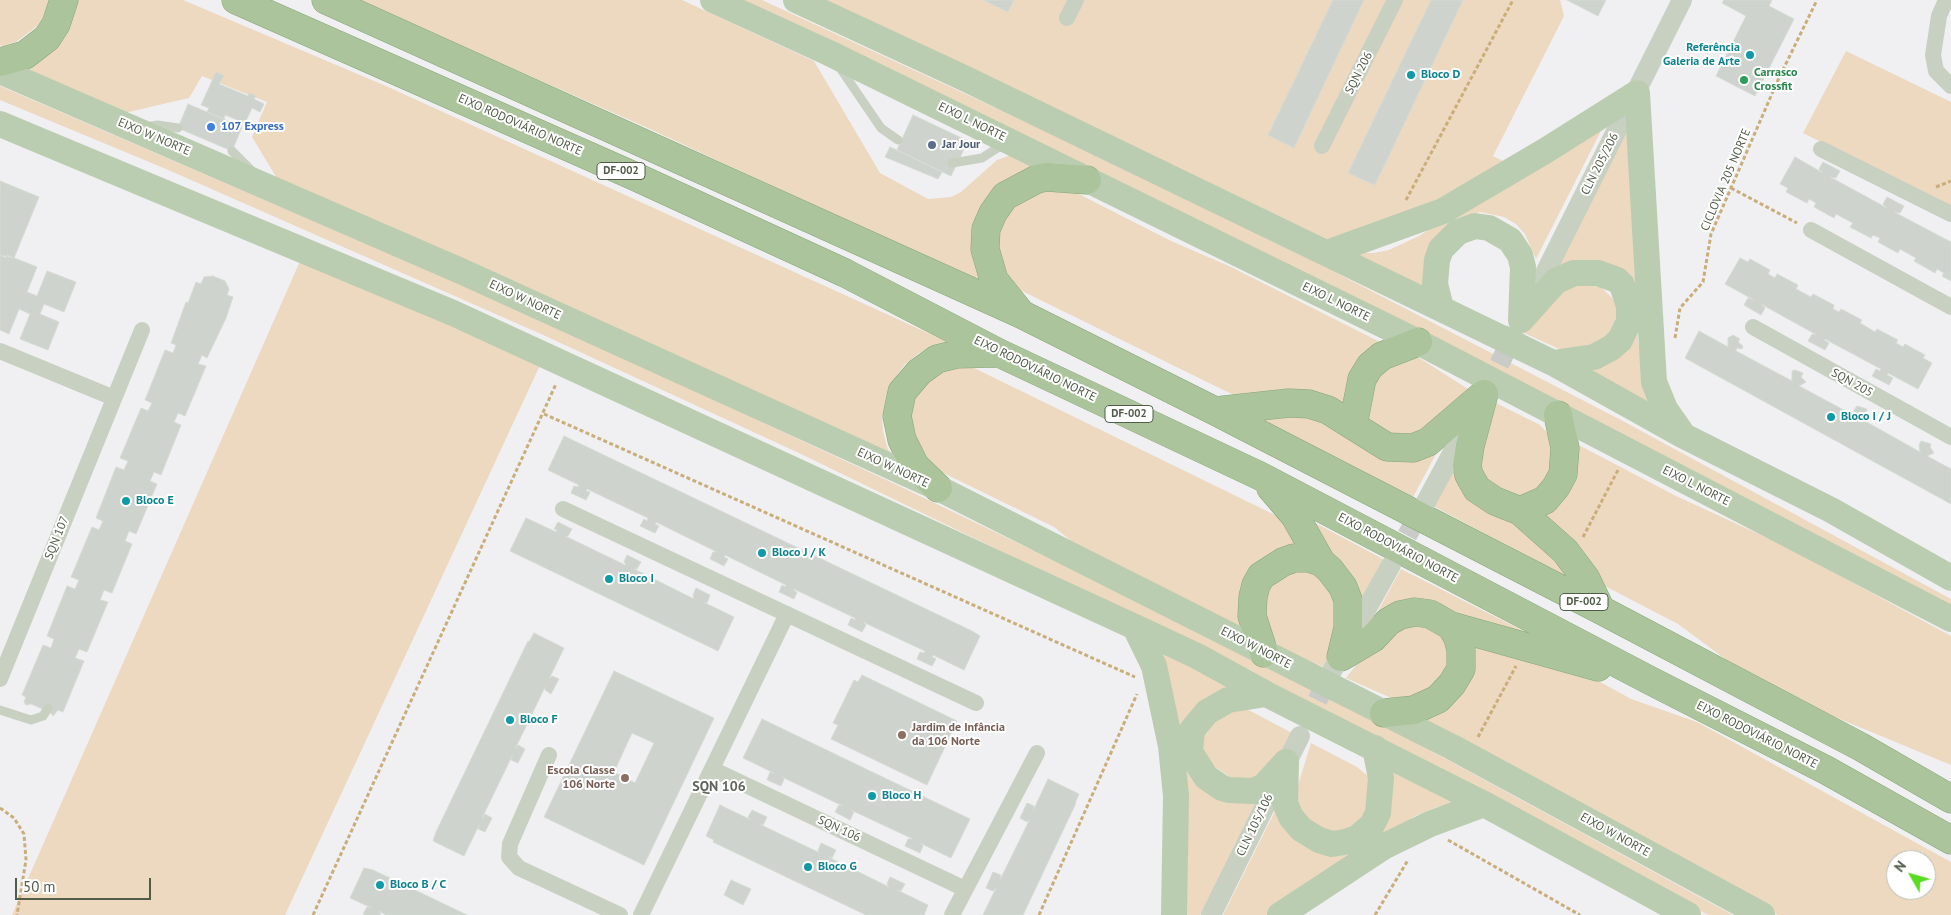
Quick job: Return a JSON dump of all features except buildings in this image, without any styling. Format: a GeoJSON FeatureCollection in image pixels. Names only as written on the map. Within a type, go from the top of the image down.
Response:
{"type":"FeatureCollection","features":[{"type":"Feature","properties":{"kind":"highway"},"geometry":{"type":"LineString","coordinates":[[0,62],[25,56],[47,38],[56,24],[64,0]]}},
{"type":"Feature","properties":{"kind":"highway","name":"EIXO RODOVIÁRIO NORTE"},"geometry":{"type":"LineString","coordinates":[[236,0],[837,269],[999,353],[1260,476],[1650,681],[1826,770],[1951,840]]}},
{"type":"Feature","properties":{"kind":"highway","name":"DF-002"},"geometry":{"type":"LineString","coordinates":[[326,0],[1021,314],[1601,610],[1861,746],[1951,799]]}},
{"type":"Feature","properties":{"kind":"highway"},"geometry":{"type":"LineString","coordinates":[[1021,314],[994,280],[985,250],[986,229],[992,213],[1005,196],[1037,179],[1046,177],[1087,180]]}},
{"type":"Feature","properties":{"kind":"highway"},"geometry":{"type":"LineString","coordinates":[[1354,425],[1356,402],[1362,380],[1370,366],[1382,356],[1418,342]]}},
{"type":"Feature","properties":{"kind":"highway"},"geometry":{"type":"LineString","coordinates":[[938,488],[915,466],[902,440],[897,416],[902,392],[919,372],[937,359],[957,354],[999,353]]}},
{"type":"Feature","properties":{"kind":"highway"},"geometry":{"type":"LineString","coordinates":[[1214,411],[1309,404],[1328,410],[1386,447],[1413,448],[1428,442],[1444,430],[1485,393]]}},
{"type":"Feature","properties":{"kind":"highway"},"geometry":{"type":"LineString","coordinates":[[1485,393],[1470,446],[1467,466],[1469,475],[1477,489],[1494,501],[1520,511],[1565,551],[1586,579],[1601,610]]}},
{"type":"Feature","properties":{"kind":"highway"},"geometry":{"type":"LineString","coordinates":[[1520,511],[1544,500],[1556,488],[1563,474],[1566,448],[1558,415]]}},
{"type":"Feature","properties":{"kind":"highway"},"geometry":{"type":"LineString","coordinates":[[1260,476],[1295,516],[1321,562],[1343,587],[1348,600],[1348,628],[1336,665]]}},
{"type":"Feature","properties":{"kind":"highway"},"geometry":{"type":"LineString","coordinates":[[1264,653],[1252,616],[1251,606],[1256,585],[1261,576],[1294,558],[1309,558],[1321,562]]}},
{"type":"Feature","properties":{"kind":"highway"},"geometry":{"type":"LineString","coordinates":[[1336,665],[1374,638],[1388,622],[1400,615],[1415,612],[1430,614],[1451,626],[1650,681]]}},
{"type":"Feature","properties":{"kind":"highway"},"geometry":{"type":"LineString","coordinates":[[1384,713],[1414,710],[1438,698],[1452,684],[1460,669],[1461,650],[1458,638],[1451,626]]}},
{"type":"Feature","properties":{"kind":"highway"},"geometry":{"type":"LineString","coordinates":[[1861,746],[1951,778]]}},
{"type":"Feature","properties":{"kind":"main road","name":"EIXO L NORTE"},"geometry":{"type":"LineString","coordinates":[[712,0],[829,53],[1009,140],[1418,342],[1951,619]]}},
{"type":"Feature","properties":{"kind":"main road"},"geometry":{"type":"LineString","coordinates":[[796,0],[1553,363],[1682,435],[1831,510],[1951,578]]}},
{"type":"Feature","properties":{"kind":"main road","name":"EIXO W NORTE"},"geometry":{"type":"LineString","coordinates":[[0,71],[463,272],[938,488],[1384,713],[1584,818],[1762,915]]}},
{"type":"Feature","properties":{"kind":"main road"},"geometry":{"type":"LineString","coordinates":[[1327,253],[1443,211],[1545,152],[1636,93],[1654,382],[1665,409],[1682,435]]}},
{"type":"Feature","properties":{"kind":"main road"},"geometry":{"type":"LineString","coordinates":[[0,124],[453,313],[1197,656],[1266,694],[1484,804],[1688,915]]}},
{"type":"Feature","properties":{"kind":"main road"},"geometry":{"type":"LineString","coordinates":[[1441,308],[1436,284],[1437,260],[1441,249],[1458,232],[1475,226],[1490,228],[1510,240],[1520,255],[1523,267],[1520,324]]}},
{"type":"Feature","properties":{"kind":"main road"},"geometry":{"type":"LineString","coordinates":[[1520,324],[1556,282],[1574,273],[1598,273],[1617,280],[1622,286],[1629,306],[1629,321],[1620,340],[1612,348],[1594,357],[1553,363]]}},
{"type":"Feature","properties":{"kind":"main road"},"geometry":{"type":"LineString","coordinates":[[1135,627],[1154,666],[1152,685],[1171,746],[1176,796],[1174,915]]}},
{"type":"Feature","properties":{"kind":"main road"},"geometry":{"type":"LineString","coordinates":[[1266,694],[1228,700],[1207,712],[1192,730],[1190,752],[1206,777],[1222,788],[1230,790],[1254,791],[1264,786],[1286,762]]}},
{"type":"Feature","properties":{"kind":"main road"},"geometry":{"type":"LineString","coordinates":[[1286,762],[1285,803],[1291,817],[1301,829],[1319,840],[1332,844],[1345,842],[1357,838],[1372,825],[1378,813],[1381,778],[1375,748]]}},
{"type":"Feature","properties":{"kind":"main road"},"geometry":{"type":"LineString","coordinates":[[1280,915],[1385,846],[1430,824],[1484,804]]}},
{"type":"Feature","properties":{"kind":"street"},"geometry":{"type":"LineString","coordinates":[[1067,18],[1076,0]]}},
{"type":"Feature","properties":{"kind":"street","name":"SQN 206"},"geometry":{"type":"LineString","coordinates":[[1322,146],[1395,0]]}},
{"type":"Feature","properties":{"kind":"street","name":"CLN 205/206"},"geometry":{"type":"LineString","coordinates":[[1520,324],[1682,0]]}},
{"type":"Feature","properties":{"kind":"street"},"geometry":{"type":"LineString","coordinates":[[1946,0],[1939,16],[1933,55],[1936,70],[1951,86]]}},
{"type":"Feature","properties":{"kind":"street"},"geometry":{"type":"LineString","coordinates":[[1821,149],[1951,214]]}},
{"type":"Feature","properties":{"kind":"street"},"geometry":{"type":"LineString","coordinates":[[1811,230],[1951,307]]}},
{"type":"Feature","properties":{"kind":"street","name":"SQN 205"},"geometry":{"type":"LineString","coordinates":[[1753,327],[1951,437]]}},
{"type":"Feature","properties":{"kind":"street","name":"SQN 107"},"geometry":{"type":"LineString","coordinates":[[0,679],[142,330]]}},
{"type":"Feature","properties":{"kind":"street"},"geometry":{"type":"LineString","coordinates":[[0,351],[114,398]]}},
{"type":"Feature","properties":{"kind":"street"},"geometry":{"type":"LineString","coordinates":[[1426,502],[1485,393]]}},
{"type":"Feature","properties":{"kind":"street"},"geometry":{"type":"LineString","coordinates":[[563,509],[976,703]]}},
{"type":"Feature","properties":{"kind":"street"},"geometry":{"type":"LineString","coordinates":[[1336,665],[1391,566]]}},
{"type":"Feature","properties":{"kind":"street"},"geometry":{"type":"LineString","coordinates":[[641,915],[788,614]]}},
{"type":"Feature","properties":{"kind":"street","name":"CLN 105/106"},"geometry":{"type":"LineString","coordinates":[[1210,915],[1300,736]]}},
{"type":"Feature","properties":{"kind":"street"},"geometry":{"type":"LineString","coordinates":[[952,915],[1037,753]]}},
{"type":"Feature","properties":{"kind":"street"},"geometry":{"type":"LineString","coordinates":[[549,755],[510,844],[509,857],[519,868],[620,915]]}},
{"type":"Feature","properties":{"kind":"street","name":"SQN 106"},"geometry":{"type":"LineString","coordinates":[[712,770],[965,889]]}},
{"type":"Feature","properties":{"kind":"lane"},"geometry":{"type":"LineString","coordinates":[[829,53],[881,128],[898,140]]}},
{"type":"Feature","properties":{"kind":"lane"},"geometry":{"type":"LineString","coordinates":[[134,129],[158,125],[178,128]]}},
{"type":"Feature","properties":{"kind":"lane"},"geometry":{"type":"LineString","coordinates":[[952,163],[982,158],[1009,140]]}},
{"type":"Feature","properties":{"kind":"lane"},"geometry":{"type":"LineString","coordinates":[[232,151],[249,166],[262,184]]}},
{"type":"Feature","properties":{"kind":"lane"},"geometry":{"type":"LineString","coordinates":[[0,710],[31,720],[43,716],[48,708]]}},
{"type":"Feature","properties":{"kind":"path"},"geometry":{"type":"LineString","coordinates":[[1389,232],[1513,0]]}},
{"type":"Feature","properties":{"kind":"path","name":"CICLOVIA 205 NORTE"},"geometry":{"type":"LineString","coordinates":[[1673,345],[1680,308],[1703,282],[1711,234],[1778,80],[1817,0]]}},
{"type":"Feature","properties":{"kind":"path"},"geometry":{"type":"LineString","coordinates":[[1731,188],[1811,230]]}},
{"type":"Feature","properties":{"kind":"path"},"geometry":{"type":"LineString","coordinates":[[313,915],[557,382]]}},
{"type":"Feature","properties":{"kind":"path"},"geometry":{"type":"LineString","coordinates":[[544,414],[1152,685],[1039,915]]}},
{"type":"Feature","properties":{"kind":"path"},"geometry":{"type":"LineString","coordinates":[[1582,540],[1618,469]]}},
{"type":"Feature","properties":{"kind":"path"},"geometry":{"type":"LineString","coordinates":[[1477,740],[1517,665]]}},
{"type":"Feature","properties":{"kind":"path"},"geometry":{"type":"LineString","coordinates":[[0,808],[14,818],[24,834],[26,860],[18,915]]}},
{"type":"Feature","properties":{"kind":"path"},"geometry":{"type":"LineString","coordinates":[[1446,839],[1580,915]]}},
{"type":"Feature","properties":{"kind":"path"},"geometry":{"type":"LineString","coordinates":[[1375,915],[1413,852]]}},
{"type":"Feature","properties":{"kind":"shaded area"},"geometry":{"type":"Polygon","coordinates":[[[0,0],[50,0],[45,14],[37,26],[16,42],[3,46],[0,45],[0,0]]]}},
{"type":"Feature","properties":{"kind":"shaded area"},"geometry":{"type":"Polygon","coordinates":[[[71,0],[183,0],[386,86],[950,343],[933,346],[919,353],[904,365],[888,388],[882,416],[883,431],[887,447],[895,462],[278,180],[252,137],[267,102],[202,76],[189,98],[120,114],[7,66],[71,0]]]}},
{"type":"Feature","properties":{"kind":"shaded area"},"geometry":{"type":"Polygon","coordinates":[[[358,0],[682,0],[814,61],[880,173],[928,199],[951,197],[961,192],[997,160],[1011,155],[1038,167],[1012,176],[1001,184],[990,194],[978,214],[973,248],[974,261],[985,285],[650,129],[358,0]]]}},
{"type":"Feature","properties":{"kind":"shaded area"},"geometry":{"type":"Polygon","coordinates":[[[739,0],[762,0],[1061,138],[1325,267],[1621,420],[1951,599],[1951,612],[739,0]]]}},
{"type":"Feature","properties":{"kind":"shaded area"},"geometry":{"type":"Polygon","coordinates":[[[813,0],[1560,0],[1564,16],[1493,156],[1505,162],[1449,201],[1329,247],[813,0]]]}},
{"type":"Feature","properties":{"kind":"shaded area"},"geometry":{"type":"Polygon","coordinates":[[[1846,51],[1951,102],[1951,207],[1803,133],[1846,51]]]}},
{"type":"Feature","properties":{"kind":"shaded area"},"geometry":{"type":"Polygon","coordinates":[[[0,86],[520,310],[895,484],[1051,559],[1376,721],[1733,915],[1708,915],[1274,684],[801,454],[541,334],[166,169],[0,100],[0,86]]]}},
{"type":"Feature","properties":{"kind":"shaded area"},"geometry":{"type":"Polygon","coordinates":[[[1609,115],[1536,259],[1525,234],[1516,224],[1504,217],[1480,212],[1458,218],[1449,223],[1433,297],[1344,253],[1374,253],[1389,250],[1419,236],[1609,115]]]}},
{"type":"Feature","properties":{"kind":"shaded area"},"geometry":{"type":"Polygon","coordinates":[[[1631,117],[1638,341],[1653,413],[1592,371],[1613,361],[1628,291],[1554,269],[1631,117]]]}},
{"type":"Feature","properties":{"kind":"shaded area"},"geometry":{"type":"Polygon","coordinates":[[[1063,186],[1171,241],[1229,266],[1386,345],[1346,404],[1236,396],[1016,288],[1008,281],[992,239],[1017,197],[1063,186]]]}},
{"type":"Feature","properties":{"kind":"shaded area"},"geometry":{"type":"Polygon","coordinates":[[[301,259],[542,361],[285,915],[12,915],[301,259]]]}},
{"type":"Feature","properties":{"kind":"shaded area"},"geometry":{"type":"Polygon","coordinates":[[[1570,283],[1601,287],[1614,300],[1618,309],[1611,337],[1570,354],[1522,332],[1570,283]]]}},
{"type":"Feature","properties":{"kind":"shaded area"},"geometry":{"type":"Polygon","coordinates":[[[1413,354],[1468,389],[1410,442],[1369,427],[1364,381],[1413,354]]]}},
{"type":"Feature","properties":{"kind":"shaded area"},"geometry":{"type":"Polygon","coordinates":[[[972,367],[1277,516],[1308,551],[1278,555],[1253,634],[1085,552],[1054,527],[927,465],[905,435],[920,378],[937,368],[972,367]]]}},
{"type":"Feature","properties":{"kind":"shaded area"},"geometry":{"type":"Polygon","coordinates":[[[1494,402],[1540,425],[1552,438],[1558,468],[1531,499],[1490,491],[1477,463],[1494,402]]]}},
{"type":"Feature","properties":{"kind":"shaded area"},"geometry":{"type":"Polygon","coordinates":[[[1306,412],[1371,450],[1443,441],[1413,497],[1257,417],[1306,412]]]}},
{"type":"Feature","properties":{"kind":"shaded area"},"geometry":{"type":"Polygon","coordinates":[[[1571,441],[1676,496],[1787,547],[1951,636],[1951,765],[1811,707],[1732,664],[1678,624],[1601,584],[1534,513],[1571,441]]]}},
{"type":"Feature","properties":{"kind":"shaded area"},"geometry":{"type":"Polygon","coordinates":[[[1460,452],[1521,524],[1577,582],[1433,506],[1460,452]]]}},
{"type":"Feature","properties":{"kind":"shaded area"},"geometry":{"type":"Polygon","coordinates":[[[1306,518],[1383,559],[1352,618],[1306,518]]]}},
{"type":"Feature","properties":{"kind":"shaded area"},"geometry":{"type":"Polygon","coordinates":[[[1291,566],[1322,574],[1339,606],[1326,668],[1283,650],[1269,635],[1261,615],[1263,586],[1291,566]]]}},
{"type":"Feature","properties":{"kind":"shaded area"},"geometry":{"type":"Polygon","coordinates":[[[1401,569],[1541,640],[1465,620],[1370,626],[1401,569]]]}},
{"type":"Feature","properties":{"kind":"shaded area"},"geometry":{"type":"Polygon","coordinates":[[[1415,622],[1444,634],[1452,671],[1407,705],[1346,678],[1374,642],[1415,622]]]}},
{"type":"Feature","properties":{"kind":"shaded area"},"geometry":{"type":"Polygon","coordinates":[[[1461,637],[1582,672],[1631,699],[1697,722],[1929,850],[1886,850],[1886,900],[1936,900],[1936,854],[1951,862],[1951,915],[1778,915],[1417,719],[1430,716],[1461,637]]]}},
{"type":"Feature","properties":{"kind":"shaded area"},"geometry":{"type":"Polygon","coordinates":[[[1150,646],[1240,690],[1228,692],[1188,761],[1264,796],[1200,915],[1181,915],[1150,646]]]}},
{"type":"Feature","properties":{"kind":"shaded area"},"geometry":{"type":"Polygon","coordinates":[[[1241,706],[1294,734],[1275,767],[1240,784],[1205,760],[1201,738],[1205,726],[1241,706]]]}},
{"type":"Feature","properties":{"kind":"shaded area"},"geometry":{"type":"Polygon","coordinates":[[[1311,743],[1357,767],[1368,776],[1374,803],[1349,833],[1316,832],[1294,798],[1311,743]]]}},
{"type":"Feature","properties":{"kind":"shaded area"},"geometry":{"type":"Polygon","coordinates":[[[1385,766],[1458,804],[1437,807],[1415,816],[1268,915],[1223,915],[1278,805],[1281,815],[1358,844],[1385,766]]]}},
{"type":"Feature","properties":{"kind":"tunnel"},"geometry":{"type":"LineString","coordinates":[[1486,391],[1516,330]]}},
{"type":"Feature","properties":{"kind":"tunnel"},"geometry":{"type":"LineString","coordinates":[[1393,562],[1424,504]]}},
{"type":"Feature","properties":{"kind":"tunnel"},"geometry":{"type":"LineString","coordinates":[[1304,727],[1331,673]]}},
{"type":"Feature","properties":{"kind":"place","name":"Referência Galeria de Arte"},"geometry":{"type":"Point","coordinates":[1750,55]}},
{"type":"Feature","properties":{"kind":"place","name":"Bloco D"},"geometry":{"type":"Point","coordinates":[1411,75]}},
{"type":"Feature","properties":{"kind":"place","name":"Carrasco Crossfit"},"geometry":{"type":"Point","coordinates":[1744,80]}},
{"type":"Feature","properties":{"kind":"place","name":"107 Express"},"geometry":{"type":"Point","coordinates":[211,127]}},
{"type":"Feature","properties":{"kind":"place","name":"Jar Jour"},"geometry":{"type":"Point","coordinates":[932,145]}},
{"type":"Feature","properties":{"kind":"place","name":"Bloco I / J"},"geometry":{"type":"Point","coordinates":[1831,417]}},
{"type":"Feature","properties":{"kind":"place","name":"Bloco E"},"geometry":{"type":"Point","coordinates":[126,501]}},
{"type":"Feature","properties":{"kind":"place","name":"Bloco J / K"},"geometry":{"type":"Point","coordinates":[762,553]}},
{"type":"Feature","properties":{"kind":"place","name":"Bloco I"},"geometry":{"type":"Point","coordinates":[609,579]}},
{"type":"Feature","properties":{"kind":"place","name":"Bloco F"},"geometry":{"type":"Point","coordinates":[510,720]}},
{"type":"Feature","properties":{"kind":"place","name":"Jardim de Infância da 106 Norte"},"geometry":{"type":"Point","coordinates":[902,735]}},
{"type":"Feature","properties":{"kind":"place","name":"Escola Classe 106 Norte"},"geometry":{"type":"Point","coordinates":[625,778]}},
{"type":"Feature","properties":{"kind":"place","name":"Bloco H"},"geometry":{"type":"Point","coordinates":[872,796]}},
{"type":"Feature","properties":{"kind":"place","name":"Bloco G"},"geometry":{"type":"Point","coordinates":[808,867]}},
{"type":"Feature","properties":{"kind":"place","name":"Bloco B / C"},"geometry":{"type":"Point","coordinates":[380,885]}},
{"type":"Feature","properties":{"kind":"district","name":"SQN 106"},"geometry":{"type":"Point","coordinates":[719,787]}}]}
